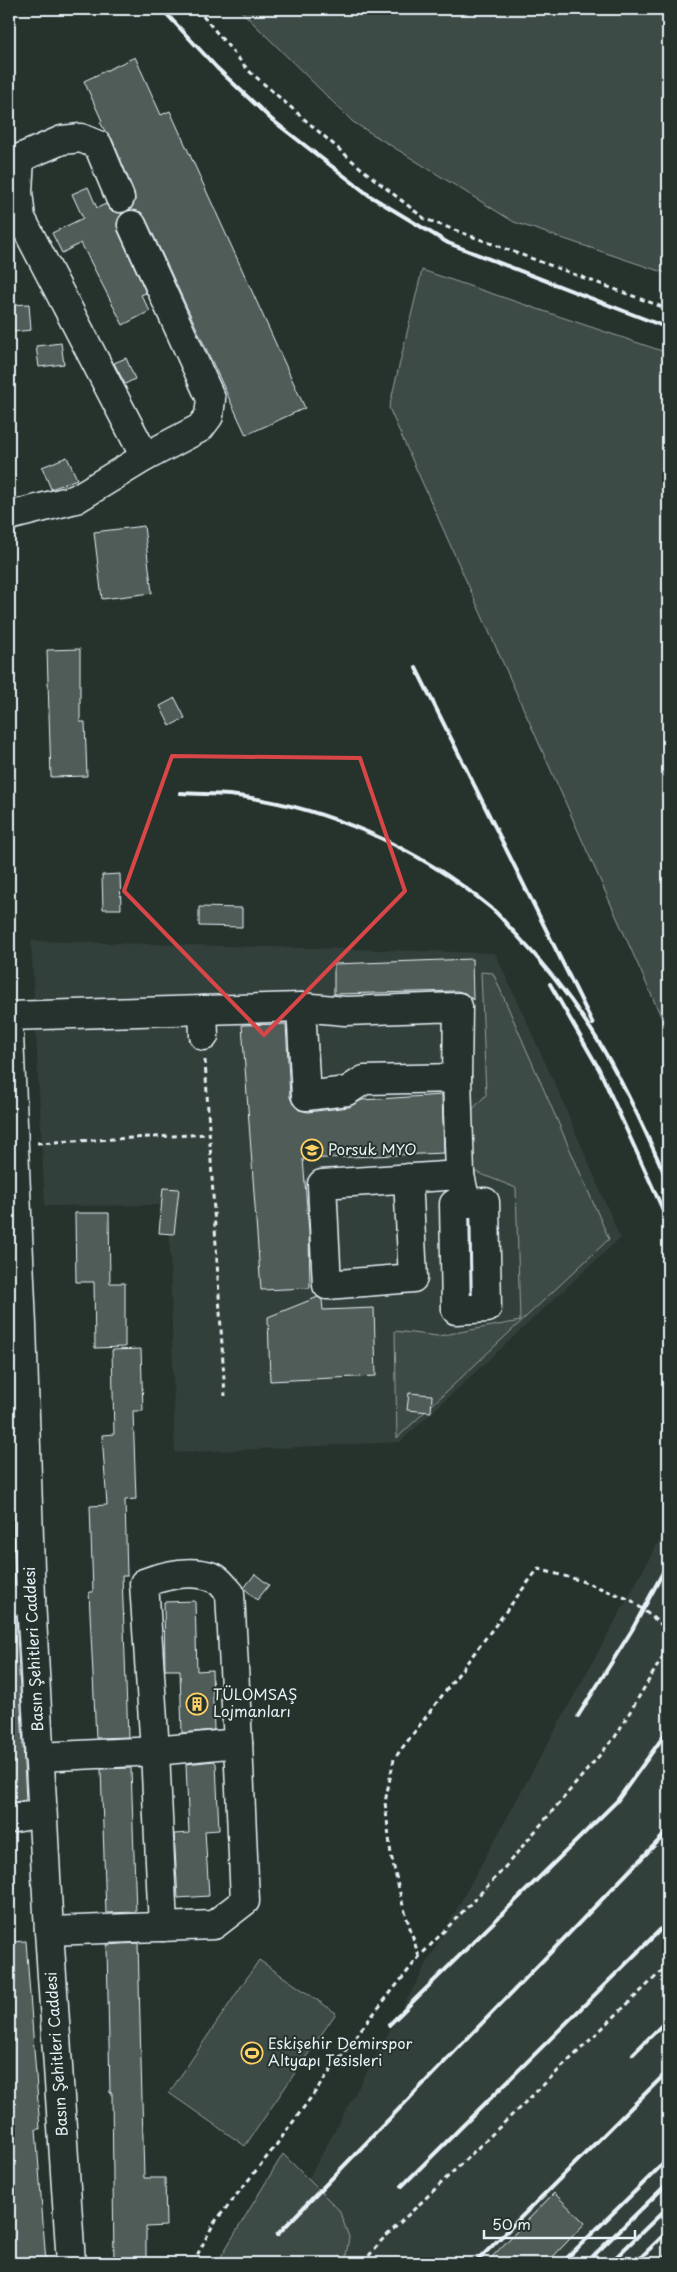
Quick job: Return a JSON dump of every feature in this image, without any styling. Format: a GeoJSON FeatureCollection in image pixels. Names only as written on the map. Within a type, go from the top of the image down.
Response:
{"type":"FeatureCollection","features":[{"type":"Feature","properties":{"kind":"main road"},"geometry":{"type":"LineString","coordinates":[[120,198],[98,145],[81,138],[62,140],[14,157],[21,218],[145,457]]}},
{"type":"Feature","properties":{"kind":"main road"},"geometry":{"type":"LineString","coordinates":[[9,516],[76,499],[145,457],[200,428],[209,416],[211,400],[132,225]]}},
{"type":"Feature","properties":{"kind":"main road"},"geometry":{"type":"LineString","coordinates":[[301,1007],[306,1096],[347,1091],[364,1080],[456,1078]]}},
{"type":"Feature","properties":{"kind":"main road"},"geometry":{"type":"LineString","coordinates":[[9,1016],[204,1023],[301,1007],[345,1011],[458,1007],[456,1078],[460,1175],[466,1203]]}},
{"type":"Feature","properties":{"kind":"main road","name":"Basın Şehitleri Caddesi"},"geometry":{"type":"LineString","coordinates":[[9,1034],[10,1109],[14,1144],[12,1213],[20,1600],[39,1757],[71,2263]]}},
{"type":"Feature","properties":{"kind":"main road"},"geometry":{"type":"LineString","coordinates":[[408,1178],[413,1278],[327,1285],[322,1184],[408,1178],[460,1175]]}},
{"type":"Feature","properties":{"kind":"main road"},"geometry":{"type":"LineString","coordinates":[[49,1931],[163,1927],[214,1925],[245,1901],[230,1592],[214,1577],[188,1573],[163,1576],[144,1583],[155,1751],[163,1927]]}},
{"type":"Feature","properties":{"kind":"main road"},"geometry":{"type":"LineString","coordinates":[[39,1757],[155,1751],[238,1743]]}},
{"type":"Feature","properties":{"kind":"main road"},"geometry":{"type":"LineString","coordinates":[[9,1819],[42,1814]]}},
{"type":"Feature","properties":{"kind":"path"},"geometry":{"type":"LineString","coordinates":[[197,9],[249,71],[363,170],[425,219],[668,309]]}},
{"type":"Feature","properties":{"kind":"path"},"geometry":{"type":"LineString","coordinates":[[204,1023],[225,1396]]}},
{"type":"Feature","properties":{"kind":"path"},"geometry":{"type":"LineString","coordinates":[[14,1144],[209,1134]]}},
{"type":"Feature","properties":{"kind":"path"},"geometry":{"type":"LineString","coordinates":[[419,1957],[402,1902],[391,1855],[385,1802],[394,1759],[538,1568],[579,1580],[631,1600],[668,1630]]}},
{"type":"Feature","properties":{"kind":"path"},"geometry":{"type":"LineString","coordinates":[[194,2263],[214,2224],[274,2148],[359,2032],[419,1957],[499,1874],[615,1737],[668,1648]]}},
{"type":"Feature","properties":{"kind":"path"},"geometry":{"type":"LineString","coordinates":[[363,2263],[381,2241],[668,1964]]}},
{"type":"Feature","properties":{"kind":"highlighted area"},"geometry":{"type":"Polygon","coordinates":[[[172,756],[360,758],[405,891],[264,1035],[124,891],[172,756]]]}},
{"type":"Feature","properties":{"kind":"shaded area"},"geometry":{"type":"Polygon","coordinates":[[[239,9],[668,9],[668,274],[514,222],[353,122],[239,9]]]}},
{"type":"Feature","properties":{"kind":"shaded area"},"geometry":{"type":"Polygon","coordinates":[[[422,270],[668,353],[668,1032],[389,408],[422,270]]]}},
{"type":"Feature","properties":{"kind":"shaded area","name":"Porsuk MYO"},"geometry":{"type":"Polygon","coordinates":[[[31,941],[495,953],[560,1095],[620,1238],[400,1442],[175,1453],[169,1205],[45,1206],[31,941]]]}},
{"type":"Feature","properties":{"kind":"shaded area"},"geometry":{"type":"Polygon","coordinates":[[[481,972],[493,973],[609,1239],[397,1438],[395,1331],[438,1336],[520,1321],[516,1188],[471,1170],[467,1115],[486,1095],[481,972]]]}},
{"type":"Feature","properties":{"kind":"shaded area"},"geometry":{"type":"Polygon","coordinates":[[[668,1525],[668,2263],[262,2263],[668,1525]]]}},
{"type":"Feature","properties":{"kind":"shaded area","name":"Eskişehir Demirspor Altyapı Tesisleri"},"geometry":{"type":"Polygon","coordinates":[[[259,1960],[336,2013],[245,2146],[169,2093],[259,1960]]]}},
{"type":"Feature","properties":{"kind":"shaded area"},"geometry":{"type":"Polygon","coordinates":[[[283,2154],[339,2210],[349,2237],[345,2263],[217,2263],[283,2154]]]}},
{"type":"Feature","properties":{"kind":"building"},"geometry":{"type":"Polygon","coordinates":[[[135,57],[161,115],[170,111],[305,408],[246,435],[146,219],[141,212],[129,210],[135,200],[134,192],[112,139],[100,122],[102,121],[84,81],[135,57]]]}},
{"type":"Feature","properties":{"kind":"building"},"geometry":{"type":"Polygon","coordinates":[[[88,187],[97,208],[106,204],[111,211],[123,213],[117,223],[118,231],[146,293],[141,295],[150,311],[123,325],[81,243],[62,253],[52,233],[83,218],[72,194],[88,187]]]}},
{"type":"Feature","properties":{"kind":"building"},"geometry":{"type":"Polygon","coordinates":[[[29,304],[31,330],[13,332],[11,305],[29,304]]]}},
{"type":"Feature","properties":{"kind":"building"},"geometry":{"type":"Polygon","coordinates":[[[61,343],[64,364],[39,367],[36,346],[61,343]]]}},
{"type":"Feature","properties":{"kind":"building"},"geometry":{"type":"Polygon","coordinates":[[[126,358],[135,379],[125,384],[114,363],[126,358]]]}},
{"type":"Feature","properties":{"kind":"building"},"geometry":{"type":"Polygon","coordinates":[[[67,457],[77,479],[51,489],[42,467],[67,457]]]}},
{"type":"Feature","properties":{"kind":"building"},"geometry":{"type":"Polygon","coordinates":[[[144,526],[152,593],[102,599],[94,532],[144,526]]]}},
{"type":"Feature","properties":{"kind":"building"},"geometry":{"type":"Polygon","coordinates":[[[80,649],[80,722],[85,722],[87,776],[51,777],[47,650],[80,649]]]}},
{"type":"Feature","properties":{"kind":"building"},"geometry":{"type":"Polygon","coordinates":[[[175,698],[185,718],[170,726],[160,706],[175,698]]]}},
{"type":"Feature","properties":{"kind":"building"},"geometry":{"type":"Polygon","coordinates":[[[120,874],[121,909],[103,909],[102,875],[120,874]]]}},
{"type":"Feature","properties":{"kind":"building"},"geometry":{"type":"Polygon","coordinates":[[[199,907],[242,908],[242,927],[199,926],[199,907]]]}},
{"type":"Feature","properties":{"kind":"building"},"geometry":{"type":"Polygon","coordinates":[[[472,959],[473,1000],[465,993],[457,991],[334,994],[334,964],[472,959]]]}},
{"type":"Feature","properties":{"kind":"building"},"geometry":{"type":"Polygon","coordinates":[[[286,1024],[290,1097],[293,1104],[299,1110],[308,1112],[349,1107],[362,1100],[442,1095],[444,1153],[303,1159],[309,1231],[310,1288],[261,1290],[242,1025],[286,1024]]]}},
{"type":"Feature","properties":{"kind":"building"},"geometry":{"type":"Polygon","coordinates":[[[163,1188],[179,1189],[174,1234],[159,1233],[163,1188]]]}},
{"type":"Feature","properties":{"kind":"building"},"geometry":{"type":"Polygon","coordinates":[[[75,1213],[109,1213],[110,1283],[125,1283],[125,1347],[95,1348],[94,1282],[76,1282],[75,1213]]]}},
{"type":"Feature","properties":{"kind":"building"},"geometry":{"type":"Polygon","coordinates":[[[318,1297],[322,1300],[323,1310],[374,1308],[376,1376],[270,1381],[268,1317],[318,1297]]]}},
{"type":"Feature","properties":{"kind":"building"},"geometry":{"type":"Polygon","coordinates":[[[141,1349],[143,1411],[133,1411],[136,1499],[125,1500],[127,1576],[122,1576],[128,1737],[96,1738],[89,1592],[93,1592],[90,1506],[107,1505],[102,1435],[114,1434],[112,1350],[141,1349]]]}},
{"type":"Feature","properties":{"kind":"building"},"geometry":{"type":"Polygon","coordinates":[[[409,1393],[432,1395],[431,1412],[407,1410],[409,1393]]]}},
{"type":"Feature","properties":{"kind":"building"},"geometry":{"type":"Polygon","coordinates":[[[9,1398],[15,1585],[9,1585],[9,1398]]]}},
{"type":"Feature","properties":{"kind":"building"},"geometry":{"type":"Polygon","coordinates":[[[255,1574],[269,1585],[257,1600],[244,1588],[255,1574]]]}},
{"type":"Feature","properties":{"kind":"building"},"geometry":{"type":"Polygon","coordinates":[[[195,1601],[197,1671],[212,1670],[214,1730],[182,1733],[180,1670],[165,1670],[164,1602],[195,1601]]]}},
{"type":"Feature","properties":{"kind":"building"},"geometry":{"type":"Polygon","coordinates":[[[9,1616],[16,1616],[26,1800],[9,1803],[9,1616]]]}},
{"type":"Feature","properties":{"kind":"building"},"geometry":{"type":"Polygon","coordinates":[[[214,1761],[216,1763],[219,1830],[205,1831],[209,1896],[178,1898],[174,1834],[189,1833],[186,1764],[214,1761]]]}},
{"type":"Feature","properties":{"kind":"building"},"geometry":{"type":"Polygon","coordinates":[[[131,1768],[136,1912],[106,1913],[101,1769],[131,1768]]]}},
{"type":"Feature","properties":{"kind":"building"},"geometry":{"type":"Polygon","coordinates":[[[26,1941],[40,2129],[36,2129],[46,2263],[9,2263],[9,1942],[26,1941]]]}},
{"type":"Feature","properties":{"kind":"building"},"geometry":{"type":"Polygon","coordinates":[[[138,1943],[144,2178],[165,2178],[166,2226],[146,2227],[146,2263],[114,2263],[112,2093],[110,2093],[107,1945],[138,1943]]]}},
{"type":"Feature","properties":{"kind":"building"},"geometry":{"type":"Polygon","coordinates":[[[554,2193],[585,2223],[547,2263],[486,2263],[554,2193]]]}},
{"type":"Feature","properties":{"kind":"railway"},"geometry":{"type":"LineString","coordinates":[[162,9],[217,68],[271,119],[370,196],[448,243],[668,328]]}},
{"type":"Feature","properties":{"kind":"railway"},"geometry":{"type":"LineString","coordinates":[[416,668],[593,1024]]}},
{"type":"Feature","properties":{"kind":"railway"},"geometry":{"type":"LineString","coordinates":[[180,793],[229,795],[264,800],[300,808],[334,819],[368,832],[432,866],[462,885],[490,907],[550,973],[593,1033],[629,1098],[668,1182]]}},
{"type":"Feature","properties":{"kind":"railway"},"geometry":{"type":"LineString","coordinates":[[550,984],[599,1069],[668,1221]]}},
{"type":"Feature","properties":{"kind":"railway"},"geometry":{"type":"LineString","coordinates":[[578,1716],[632,1630],[668,1563]]}},
{"type":"Feature","properties":{"kind":"railway"},"geometry":{"type":"LineString","coordinates":[[389,2025],[617,1801],[668,1730]]}},
{"type":"Feature","properties":{"kind":"railway"},"geometry":{"type":"LineString","coordinates":[[277,2235],[668,1831]]}},
{"type":"Feature","properties":{"kind":"railway"},"geometry":{"type":"LineString","coordinates":[[402,2186],[668,1922]]}},
{"type":"Feature","properties":{"kind":"railway"},"geometry":{"type":"LineString","coordinates":[[633,2054],[668,2019]]}},
{"type":"Feature","properties":{"kind":"railway"},"geometry":{"type":"LineString","coordinates":[[475,2263],[668,2071]]}},
{"type":"Feature","properties":{"kind":"railway"},"geometry":{"type":"LineString","coordinates":[[562,2263],[668,2159]]}},
{"type":"Feature","properties":{"kind":"railway"},"geometry":{"type":"LineString","coordinates":[[586,2263],[668,2183]]}},
{"type":"Feature","properties":{"kind":"railway"},"geometry":{"type":"LineString","coordinates":[[610,2263],[668,2207]]}},
{"type":"Feature","properties":{"kind":"railway"},"geometry":{"type":"LineString","coordinates":[[635,2263],[668,2231]]}},
{"type":"Feature","properties":{"kind":"railway"},"geometry":{"type":"LineString","coordinates":[[659,2263],[668,2254]]}},
{"type":"Feature","properties":{"kind":"place","name":"Porsuk MYO"},"geometry":{"type":"Point","coordinates":[312,1150]}},
{"type":"Feature","properties":{"kind":"place","name":"TÜLOMSAŞ Lojmanları"},"geometry":{"type":"Point","coordinates":[197,1704]}},
{"type":"Feature","properties":{"kind":"place","name":"Eskişehir Demirspor Altyapı Tesisleri"},"geometry":{"type":"Point","coordinates":[252,2053]}}]}
